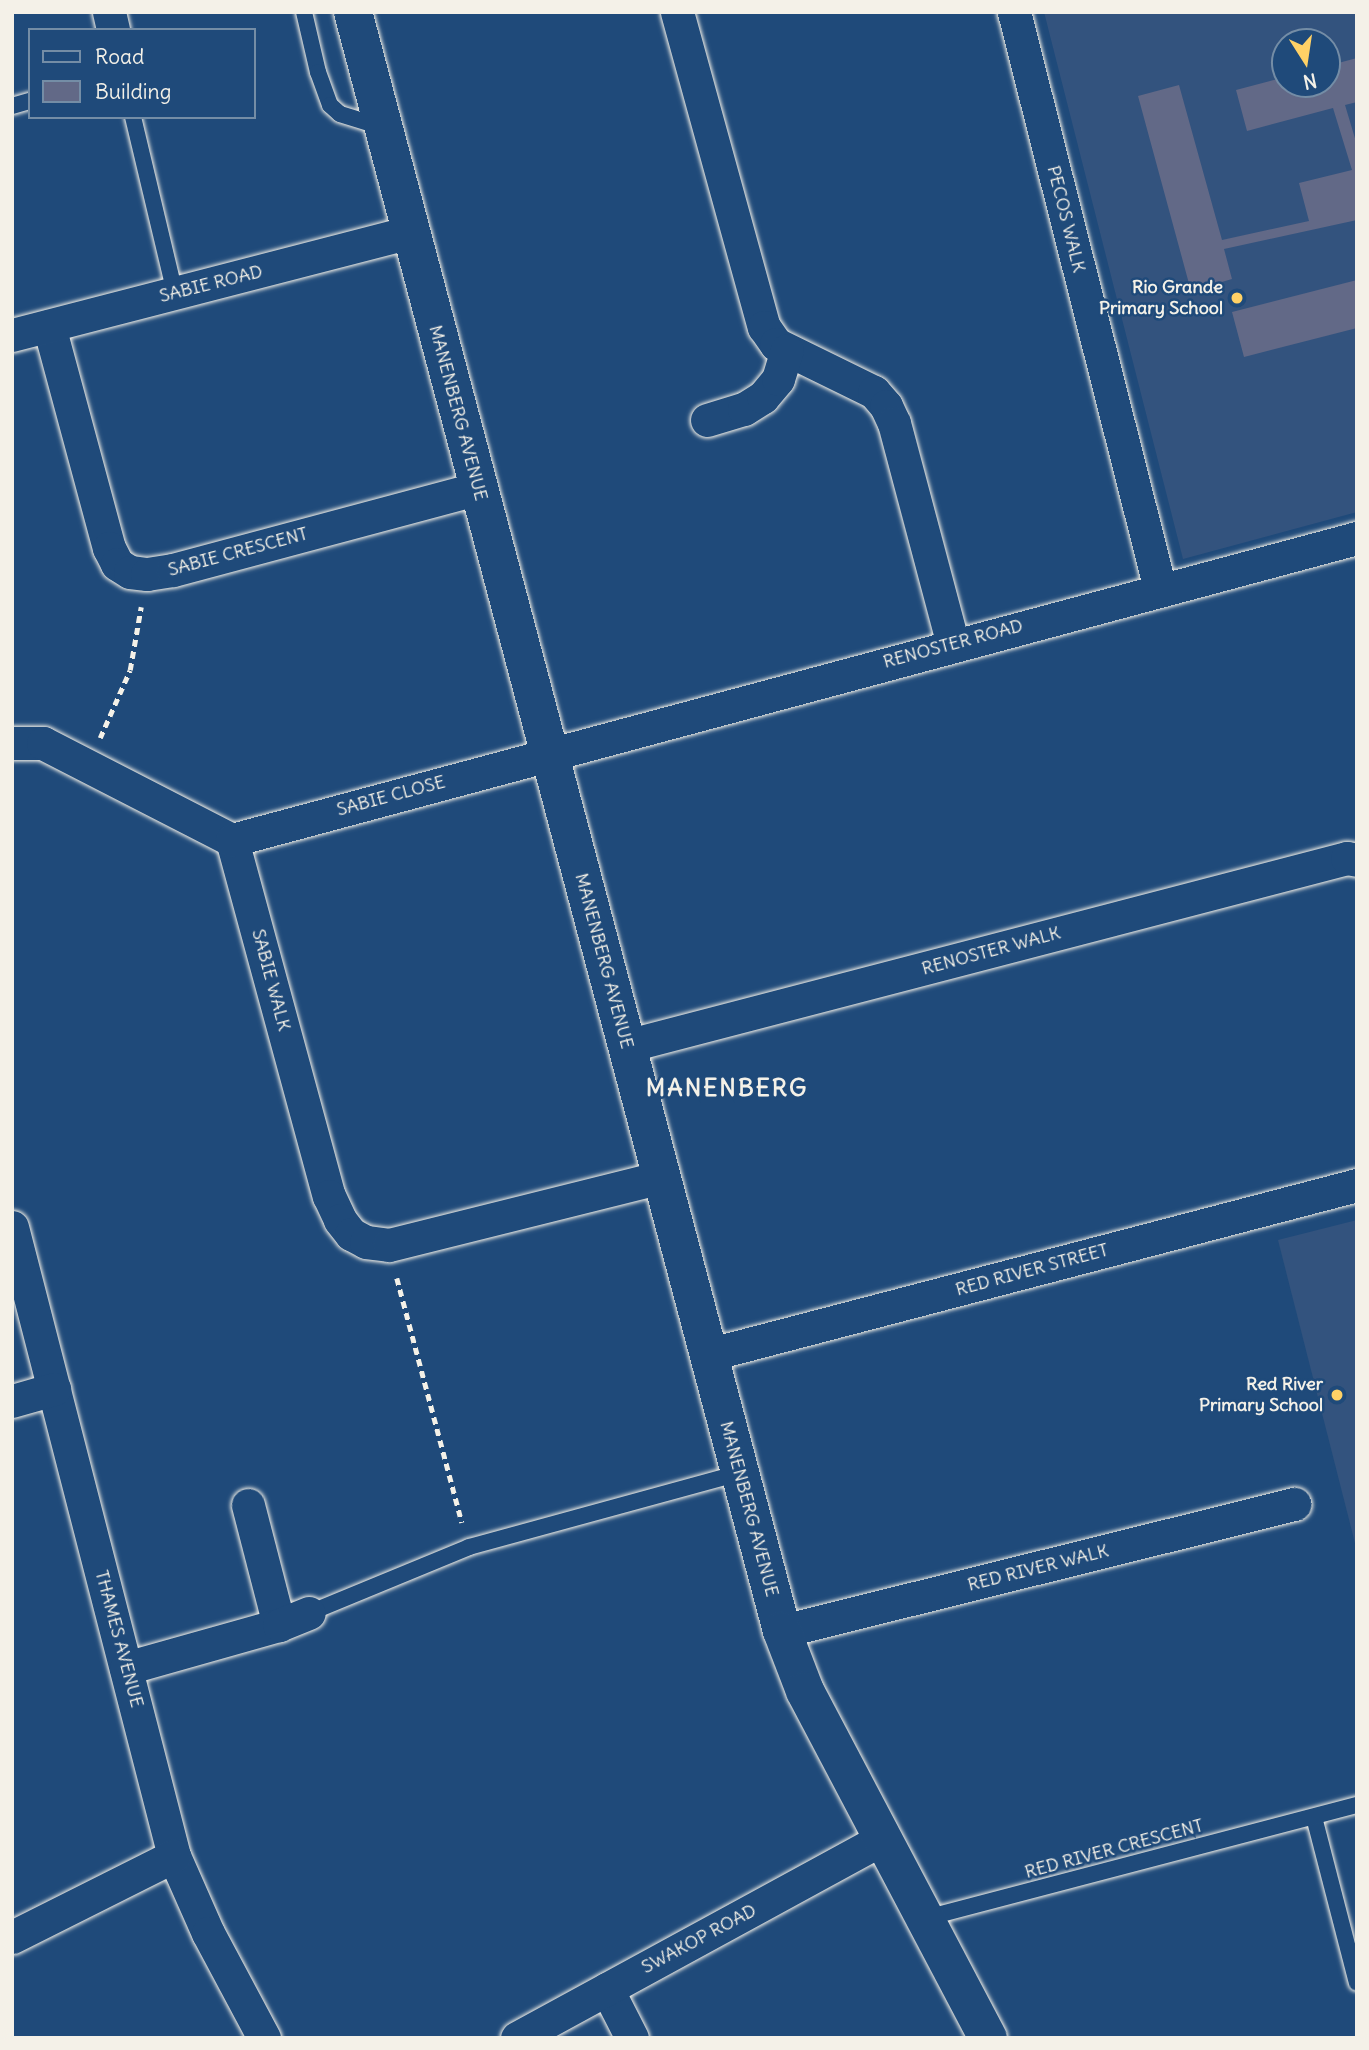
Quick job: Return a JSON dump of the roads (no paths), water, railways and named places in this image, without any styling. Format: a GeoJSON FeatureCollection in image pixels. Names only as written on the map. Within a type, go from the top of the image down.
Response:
{"type":"FeatureCollection","features":[{"type":"Feature","properties":{"kind":"street","name":"MANENBERG AVENUE"},"geometry":{"type":"LineString","coordinates":[[353,12],[409,232],[550,752],[782,1631],[805,1691],[988,2038]]}},
{"type":"Feature","properties":{"kind":"street"},"geometry":{"type":"LineString","coordinates":[[677,12],[764,327],[769,338],[874,392],[886,407],[894,423],[953,644]]}},
{"type":"Feature","properties":{"kind":"street","name":"PECOS WALK"},"geometry":{"type":"LineString","coordinates":[[1014,12],[1160,589]]}},
{"type":"Feature","properties":{"kind":"street","name":"SABIE ROAD"},"geometry":{"type":"LineString","coordinates":[[12,335],[409,232]]}},
{"type":"Feature","properties":{"kind":"street","name":"SABIE CRESCENT"},"geometry":{"type":"LineString","coordinates":[[48,326],[109,548],[117,564],[130,572],[147,574],[173,570],[478,488]]}},
{"type":"Feature","properties":{"kind":"street"},"geometry":{"type":"LineString","coordinates":[[707,420],[744,409],[763,397],[778,379],[787,349]]}},
{"type":"Feature","properties":{"kind":"street","name":"RENOSTER ROAD"},"geometry":{"type":"LineString","coordinates":[[550,752],[1160,589],[1356,540]]}},
{"type":"Feature","properties":{"kind":"street"},"geometry":{"type":"LineString","coordinates":[[12,743],[43,743],[232,840]]}},
{"type":"Feature","properties":{"kind":"street","name":"SABIE CLOSE"},"geometry":{"type":"LineString","coordinates":[[232,840],[550,752]]}},
{"type":"Feature","properties":{"kind":"street","name":"SABIE WALK"},"geometry":{"type":"LineString","coordinates":[[232,840],[329,1196],[340,1220],[351,1234],[366,1242],[389,1245],[661,1177]]}},
{"type":"Feature","properties":{"kind":"street","name":"RENOSTER WALK"},"geometry":{"type":"LineString","coordinates":[[626,1046],[1347,858],[1357,860]]}},
{"type":"Feature","properties":{"kind":"street","name":"RED RIVER STREET"},"geometry":{"type":"LineString","coordinates":[[707,1355],[1357,1185]]}},
{"type":"Feature","properties":{"kind":"street","name":"THAMES AVENUE"},"geometry":{"type":"LineString","coordinates":[[12,1227],[174,1856],[208,1933],[264,2038]]}},
{"type":"Feature","properties":{"kind":"street"},"geometry":{"type":"LineString","coordinates":[[12,1401],[54,1389]]}},
{"type":"Feature","properties":{"kind":"street"},"geometry":{"type":"LineString","coordinates":[[126,1668],[294,1619],[248,1504]]}},
{"type":"Feature","properties":{"kind":"street","name":"RED RIVER WALK"},"geometry":{"type":"LineString","coordinates":[[782,1631],[1294,1504]]}},
{"type":"Feature","properties":{"kind":"street","name":"SWAKOP ROAD"},"geometry":{"type":"LineString","coordinates":[[517,2038],[882,1839]]}},
{"type":"Feature","properties":{"kind":"street"},"geometry":{"type":"LineString","coordinates":[[12,1937],[174,1856]]}},
{"type":"Feature","properties":{"kind":"street"},"geometry":{"type":"LineString","coordinates":[[607,1989],[632,2038]]}},
{"type":"Feature","properties":{"kind":"lane"},"geometry":{"type":"LineString","coordinates":[[304,12],[318,72],[330,105],[340,114],[382,127]]}},
{"type":"Feature","properties":{"kind":"lane"},"geometry":{"type":"LineString","coordinates":[[134,119],[175,293]]}},
{"type":"Feature","properties":{"kind":"lane"},"geometry":{"type":"LineString","coordinates":[[294,1619],[469,1547],[740,1473]]}},
{"type":"Feature","properties":{"kind":"lane","name":"RED RIVER CRESCENT"},"geometry":{"type":"LineString","coordinates":[[925,1919],[1357,1805]]}},
{"type":"Feature","properties":{"kind":"lane"},"geometry":{"type":"LineString","coordinates":[[1314,1817],[1357,1983]]}},
{"type":"Feature","properties":{"kind":"place","name":"Rio Grande Primary School"},"geometry":{"type":"Point","coordinates":[1237,298]}},
{"type":"Feature","properties":{"kind":"place","name":"Red River Primary School"},"geometry":{"type":"Point","coordinates":[1337,1395]}},
{"type":"Feature","properties":{"kind":"district","name":"MANENBERG"},"geometry":{"type":"Point","coordinates":[727,1088]}}]}
